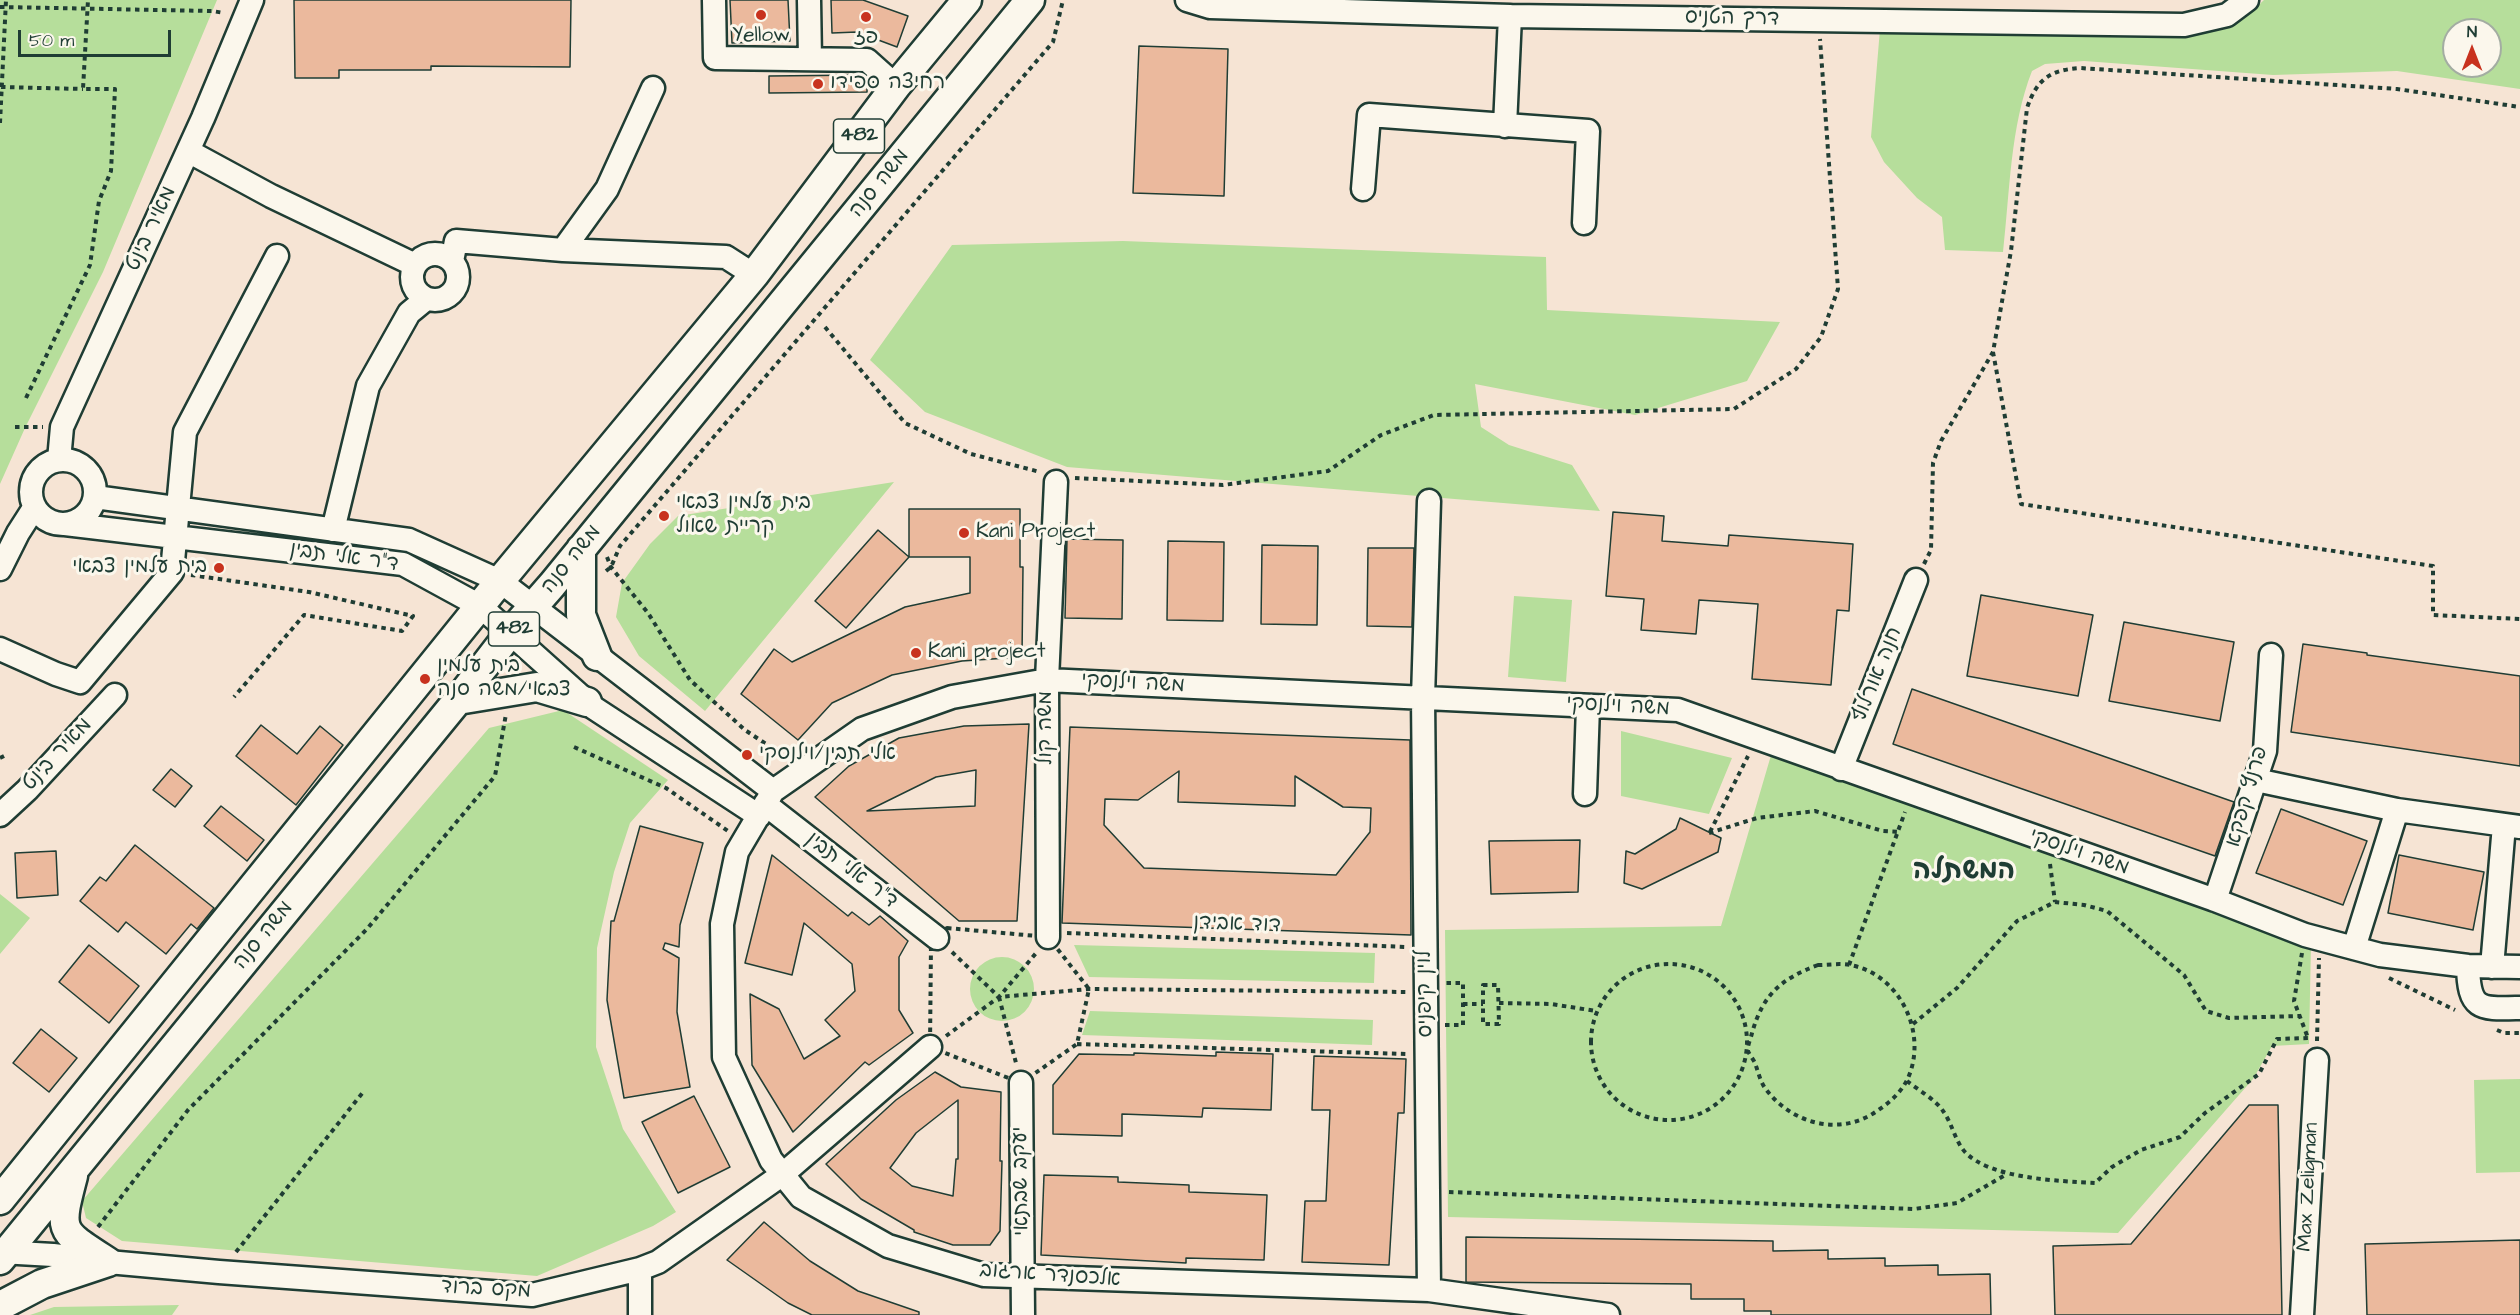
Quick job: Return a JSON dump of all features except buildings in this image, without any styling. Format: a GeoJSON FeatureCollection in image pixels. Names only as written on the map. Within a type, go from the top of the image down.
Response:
{"type":"FeatureCollection","features":[{"type":"Feature","properties":{"kind":"main road","name":"משה סנה"},"geometry":{"type":"LineString","coordinates":[[0,1200],[500,581],[754,275],[896,86],[967,0]]}},
{"type":"Feature","properties":{"kind":"main road","name":"משה סנה"},"geometry":{"type":"LineString","coordinates":[[2,1254],[1030,0]]}},
{"type":"Feature","properties":{"kind":"main road"},"geometry":{"type":"LineString","coordinates":[[588,540],[580,593],[581,615],[597,656]]}},
{"type":"Feature","properties":{"kind":"main road"},"geometry":{"type":"LineString","coordinates":[[458,700],[537,687],[587,702]]}},
{"type":"Feature","properties":{"kind":"main road"},"geometry":{"type":"LineString","coordinates":[[75,1167],[63,1221],[71,1238],[108,1262]]}},
{"type":"Feature","properties":{"kind":"main road"},"geometry":{"type":"LineString","coordinates":[[0,1306],[42,1284],[108,1262]]}},
{"type":"Feature","properties":{"kind":"street"},"geometry":{"type":"LineString","coordinates":[[714,0],[715,58],[867,60],[896,86]]}},
{"type":"Feature","properties":{"kind":"street"},"geometry":{"type":"LineString","coordinates":[[809,0],[810,59]]}},
{"type":"Feature","properties":{"kind":"street","name":"דרך הטניס"},"geometry":{"type":"LineString","coordinates":[[1187,0],[1204,4],[1510,16],[2184,25],[2227,15],[2247,0]]}},
{"type":"Feature","properties":{"kind":"street","name":"מאיר בינט"},"geometry":{"type":"LineString","coordinates":[[59,460],[62,427],[188,151],[249,9]]}},
{"type":"Feature","properties":{"kind":"street"},"geometry":{"type":"LineString","coordinates":[[1505,126],[1510,16]]}},
{"type":"Feature","properties":{"kind":"street"},"geometry":{"type":"LineString","coordinates":[[563,250],[607,189],[653,88]]}},
{"type":"Feature","properties":{"kind":"street"},"geometry":{"type":"LineString","coordinates":[[1363,189],[1369,115],[1588,131],[1584,223]]}},
{"type":"Feature","properties":{"kind":"street"},"geometry":{"type":"LineString","coordinates":[[188,151],[271,196],[415,265]]}},
{"type":"Feature","properties":{"kind":"street"},"geometry":{"type":"LineString","coordinates":[[452,261],[456,241],[563,250],[726,257],[754,275]]}},
{"type":"Feature","properties":{"kind":"street"},"geometry":{"type":"LineString","coordinates":[[432,254],[445,256],[452,261],[459,276],[454,292],[442,300],[426,299],[414,288],[412,279],[415,265],[424,256],[432,254]]}},
{"type":"Feature","properties":{"kind":"street"},"geometry":{"type":"LineString","coordinates":[[0,648],[56,674],[80,682],[172,572],[177,537],[184,432],[277,256]]}},
{"type":"Feature","properties":{"kind":"street"},"geometry":{"type":"LineString","coordinates":[[333,530],[368,386],[409,313],[426,299]]}},
{"type":"Feature","properties":{"kind":"street"},"geometry":{"type":"LineString","coordinates":[[69,460],[86,470],[92,478],[95,497],[84,516],[75,522],[65,524],[47,520],[34,508],[30,487],[34,477],[49,462],[69,460]]}},
{"type":"Feature","properties":{"kind":"street","name":"משה קול"},"geometry":{"type":"LineString","coordinates":[[1048,935],[1047,680],[1055,479]]}},
{"type":"Feature","properties":{"kind":"street","name":"ד\"ר אלי תבין"},"geometry":{"type":"LineString","coordinates":[[95,497],[409,540],[500,581],[597,656],[766,804],[937,938]]}},
{"type":"Feature","properties":{"kind":"street","name":"לוין קיפניס"},"geometry":{"type":"LineString","coordinates":[[1429,501],[1424,698],[1425,947],[1436,988],[1427,1054],[1429,1290]]}},
{"type":"Feature","properties":{"kind":"street"},"geometry":{"type":"LineString","coordinates":[[0,569],[18,533],[34,508]]}},
{"type":"Feature","properties":{"kind":"street","name":"ד\"ר אלי תבין"},"geometry":{"type":"LineString","coordinates":[[65,524],[403,564],[480,606],[587,702],[766,804]]}},
{"type":"Feature","properties":{"kind":"street","name":"חנה אורלוף"},"geometry":{"type":"LineString","coordinates":[[1841,769],[1916,580]]}},
{"type":"Feature","properties":{"kind":"street","name":"פרנץ קפקא"},"geometry":{"type":"LineString","coordinates":[[2216,900],[2265,751],[2271,655]]}},
{"type":"Feature","properties":{"kind":"street","name":"משה וילנסקי"},"geometry":{"type":"LineString","coordinates":[[766,804],[804,769],[862,729],[952,697],[1047,680],[1678,710],[1841,769],[1907,807],[2216,900],[2314,945],[2354,948],[2385,965],[2520,967]]}},
{"type":"Feature","properties":{"kind":"street","name":"מאיר בינט"},"geometry":{"type":"LineString","coordinates":[[0,815],[27,790],[115,695]]}},
{"type":"Feature","properties":{"kind":"street"},"geometry":{"type":"LineString","coordinates":[[1585,794],[1588,705]]}},
{"type":"Feature","properties":{"kind":"street"},"geometry":{"type":"LineString","coordinates":[[2256,780],[2397,810],[2512,826],[2492,967]]}},
{"type":"Feature","properties":{"kind":"street","name":"אלכסנדר ארגוב"},"geometry":{"type":"LineString","coordinates":[[766,804],[737,852],[722,924],[724,1057],[771,1160],[801,1197],[888,1246],[984,1275],[1429,1290],[1608,1315]]}},
{"type":"Feature","properties":{"kind":"street"},"geometry":{"type":"LineString","coordinates":[[2354,948],[2397,810]]}},
{"type":"Feature","properties":{"kind":"street"},"geometry":{"type":"LineString","coordinates":[[2468,966],[2468,986],[2473,1000],[2487,1009],[2520,1008]]}},
{"type":"Feature","properties":{"kind":"street","name":"מקס ברוד"},"geometry":{"type":"LineString","coordinates":[[2,1254],[53,1255],[108,1262],[532,1295],[640,1269],[658,1262],[783,1174],[930,1047]]}},
{"type":"Feature","properties":{"kind":"street","name":"Max Zeligman"},"geometry":{"type":"LineString","coordinates":[[2302,1315],[2317,1060]]}},
{"type":"Feature","properties":{"kind":"street","name":"יעקב שבתאי"},"geometry":{"type":"LineString","coordinates":[[1021,1083],[1023,1315]]}},
{"type":"Feature","properties":{"kind":"street"},"geometry":{"type":"LineString","coordinates":[[640,1269],[640,1315]]}},
{"type":"Feature","properties":{"kind":"path"},"geometry":{"type":"LineString","coordinates":[[0,123],[6,0]]}},
{"type":"Feature","properties":{"kind":"path"},"geometry":{"type":"LineString","coordinates":[[83,89],[88,0]]}},
{"type":"Feature","properties":{"kind":"path"},"geometry":{"type":"LineString","coordinates":[[580,593],[611,567],[620,546],[1053,42],[1063,0]]}},
{"type":"Feature","properties":{"kind":"path"},"geometry":{"type":"LineString","coordinates":[[0,7],[249,9]]}},
{"type":"Feature","properties":{"kind":"path"},"geometry":{"type":"LineString","coordinates":[[825,327],[905,423],[971,454],[1055,479],[1223,485],[1328,471],[1381,435],[1434,415],[1734,409],[1796,369],[1821,337],[1838,289],[1819,20]]}},
{"type":"Feature","properties":{"kind":"path"},"geometry":{"type":"LineString","coordinates":[[1916,580],[1931,550],[1933,463],[1941,441],[1993,352],[2011,251],[2027,108],[2032,92],[2043,80],[2058,70],[2080,68],[2397,89],[2520,107]]}},
{"type":"Feature","properties":{"kind":"path"},"geometry":{"type":"LineString","coordinates":[[1,87],[115,89],[111,171],[99,201],[90,265],[26,398]]}},
{"type":"Feature","properties":{"kind":"path"},"geometry":{"type":"LineString","coordinates":[[1993,352],[2022,504],[2433,566],[2433,615],[2520,619]]}},
{"type":"Feature","properties":{"kind":"path"},"geometry":{"type":"LineString","coordinates":[[15,427],[62,427]]}},
{"type":"Feature","properties":{"kind":"path"},"geometry":{"type":"LineString","coordinates":[[588,540],[648,612],[690,680],[746,729],[804,769]]}},
{"type":"Feature","properties":{"kind":"path"},"geometry":{"type":"LineString","coordinates":[[172,572],[309,592],[413,616],[402,631],[304,615],[234,697]]}},
{"type":"Feature","properties":{"kind":"path"},"geometry":{"type":"LineString","coordinates":[[71,1238],[99,1226],[188,1110],[367,929],[495,776],[509,692]]}},
{"type":"Feature","properties":{"kind":"path"},"geometry":{"type":"LineString","coordinates":[[1756,739],[1709,833],[1757,818],[1815,811],[1883,831],[1899,832]]}},
{"type":"Feature","properties":{"kind":"path"},"geometry":{"type":"LineString","coordinates":[[574,747],[666,788],[743,842]]}},
{"type":"Feature","properties":{"kind":"path"},"geometry":{"type":"LineString","coordinates":[[0,758],[8,754]]}},
{"type":"Feature","properties":{"kind":"path"},"geometry":{"type":"LineString","coordinates":[[1849,964],[1907,807]]}},
{"type":"Feature","properties":{"kind":"path"},"geometry":{"type":"LineString","coordinates":[[2055,902],[2049,858],[2060,863]]}},
{"type":"Feature","properties":{"kind":"path"},"geometry":{"type":"LineString","coordinates":[[1913,1024],[1957,988],[2018,921],[2055,902],[2084,905],[2107,911],[2184,975],[2206,1011],[2229,1018],[2300,1016]]}},
{"type":"Feature","properties":{"kind":"path","name":"דוד אבידן"},"geometry":{"type":"LineString","coordinates":[[937,938],[947,928],[1048,935],[1425,947]]}},
{"type":"Feature","properties":{"kind":"path"},"geometry":{"type":"LineString","coordinates":[[930,1047],[999,997],[1048,935],[1089,989],[1077,1044]]}},
{"type":"Feature","properties":{"kind":"path"},"geometry":{"type":"LineString","coordinates":[[930,1047],[931,944],[937,938],[999,997],[1021,1083]]}},
{"type":"Feature","properties":{"kind":"path"},"geometry":{"type":"LineString","coordinates":[[2301,957],[2314,945]]}},
{"type":"Feature","properties":{"kind":"path"},"geometry":{"type":"LineString","coordinates":[[2314,945],[2301,957],[2294,1001],[2317,1060]]}},
{"type":"Feature","properties":{"kind":"path"},"geometry":{"type":"LineString","coordinates":[[2314,945],[2329,963]]}},
{"type":"Feature","properties":{"kind":"path"},"geometry":{"type":"LineString","coordinates":[[2314,945],[2317,1060]]}},
{"type":"Feature","properties":{"kind":"path"},"geometry":{"type":"LineString","coordinates":[[2290,953],[2301,957]]}},
{"type":"Feature","properties":{"kind":"path"},"geometry":{"type":"LineString","coordinates":[[1849,964],[1818,965],[1793,974],[1779,984],[1769,995],[1756,1020],[1748,1050],[1740,1076],[1720,1102],[1699,1115],[1671,1120],[1648,1118],[1621,1104],[1599,1078],[1590,1041],[1596,1011],[1613,987],[1636,971],[1662,964],[1695,968],[1719,981],[1742,1013],[1748,1050],[1764,1086],[1779,1105],[1802,1119],[1827,1125],[1865,1119],[1894,1099],[1907,1081],[1915,1048],[1913,1024],[1900,996],[1890,985],[1864,969],[1849,964]]}},
{"type":"Feature","properties":{"kind":"path"},"geometry":{"type":"LineString","coordinates":[[2385,965],[2462,1013]]}},
{"type":"Feature","properties":{"kind":"path"},"geometry":{"type":"LineString","coordinates":[[999,997],[1089,989],[1436,988],[1463,983],[1463,1025],[1445,1025]]}},
{"type":"Feature","properties":{"kind":"path"},"geometry":{"type":"LineString","coordinates":[[1483,984],[1498,985],[1499,1024],[1483,1024],[1483,1004],[1483,984]]}},
{"type":"Feature","properties":{"kind":"path"},"geometry":{"type":"LineString","coordinates":[[1499,1003],[1551,1004],[1596,1011]]}},
{"type":"Feature","properties":{"kind":"path"},"geometry":{"type":"LineString","coordinates":[[1463,1004],[1483,1004]]}},
{"type":"Feature","properties":{"kind":"path"},"geometry":{"type":"LineString","coordinates":[[2493,1028],[2504,1033],[2520,1033]]}},
{"type":"Feature","properties":{"kind":"path"},"geometry":{"type":"LineString","coordinates":[[1907,1081],[1942,1109],[1965,1152],[2007,1174],[2095,1183],[2112,1167],[2141,1150],[2180,1137],[2205,1113],[2259,1074],[2277,1039],[2308,1038]]}},
{"type":"Feature","properties":{"kind":"path"},"geometry":{"type":"LineString","coordinates":[[1021,1083],[1077,1044],[1427,1054]]}},
{"type":"Feature","properties":{"kind":"path"},"geometry":{"type":"LineString","coordinates":[[930,1047],[1021,1083]]}},
{"type":"Feature","properties":{"kind":"path"},"geometry":{"type":"LineString","coordinates":[[247,1239],[364,1091]]}},
{"type":"Feature","properties":{"kind":"path"},"geometry":{"type":"LineString","coordinates":[[1428,1190],[1701,1203],[1914,1209],[1957,1203],[2007,1174]]}},
{"type":"Feature","properties":{"kind":"path"},"geometry":{"type":"LineString","coordinates":[[231,1257],[243,1258]]}},
{"type":"Feature","properties":{"kind":"green space"},"geometry":{"type":"Polygon","coordinates":[[[0,0],[217,0],[103,272],[25,428],[0,484],[0,0]]]}},
{"type":"Feature","properties":{"kind":"green space"},"geometry":{"type":"Polygon","coordinates":[[[2264,0],[2520,0],[2520,89],[2445,78],[2502,78],[2502,18],[2442,18],[2442,78],[2397,71],[2273,75],[2084,61],[2045,64],[2032,71],[2019,114],[2003,252],[1945,250],[1942,217],[1917,198],[1884,162],[1871,137],[1880,29],[2015,34],[2202,33],[2221,28],[2243,18],[2264,0]]]}},
{"type":"Feature","properties":{"kind":"green space"},"geometry":{"type":"Polygon","coordinates":[[[1123,241],[1546,257],[1547,310],[1780,322],[1747,381],[1635,415],[1475,384],[1481,427],[1509,445],[1572,465],[1600,511],[1067,467],[925,412],[870,360],[952,245],[1123,241]]]}},
{"type":"Feature","properties":{"kind":"green space"},"geometry":{"type":"Polygon","coordinates":[[[894,482],[705,711],[639,656],[616,617],[622,583],[650,544],[678,516],[894,482]]]}},
{"type":"Feature","properties":{"kind":"green space"},"geometry":{"type":"Polygon","coordinates":[[[1514,596],[1572,600],[1566,682],[1508,677],[1514,596]]]}},
{"type":"Feature","properties":{"kind":"green space"},"geometry":{"type":"Polygon","coordinates":[[[563,710],[668,780],[630,823],[614,872],[597,948],[596,1047],[623,1129],[676,1212],[653,1226],[537,1276],[122,1241],[86,1218],[82,1201],[489,728],[563,710]]]}},
{"type":"Feature","properties":{"kind":"green space"},"geometry":{"type":"Polygon","coordinates":[[[1621,731],[1732,758],[1709,814],[1621,796],[1621,731]]]}},
{"type":"Feature","properties":{"kind":"green space"},"geometry":{"type":"Polygon","coordinates":[[[1774,745],[2311,943],[2309,1044],[2272,1046],[2253,1079],[2118,1233],[1448,1217],[1445,930],[1721,926],[1774,745]]]}},
{"type":"Feature","properties":{"kind":"green space"},"geometry":{"type":"Polygon","coordinates":[[[0,894],[30,918],[0,954],[0,894]]]}},
{"type":"Feature","properties":{"kind":"green space"},"geometry":{"type":"Polygon","coordinates":[[[1074,945],[1375,953],[1374,983],[1089,977],[1074,945]]]}},
{"type":"Feature","properties":{"kind":"green space"},"geometry":{"type":"Polygon","coordinates":[[[1002,957],[1020,963],[1028,971],[1034,989],[1028,1007],[1020,1015],[1002,1021],[984,1015],[976,1007],[970,989],[976,971],[984,963],[1002,957]]]}},
{"type":"Feature","properties":{"kind":"green space"},"geometry":{"type":"Polygon","coordinates":[[[1090,1011],[1373,1020],[1372,1045],[1082,1035],[1090,1011]]]}},
{"type":"Feature","properties":{"kind":"green space"},"geometry":{"type":"Polygon","coordinates":[[[2520,1079],[2520,1172],[2476,1173],[2474,1080],[2520,1079]]]}},
{"type":"Feature","properties":{"kind":"green space"},"geometry":{"type":"Polygon","coordinates":[[[179,1305],[172,1315],[30,1315],[54,1307],[179,1305]]]}},
{"type":"Feature","properties":{"kind":"place","name":"Yellow"},"geometry":{"type":"Point","coordinates":[761,15]}},
{"type":"Feature","properties":{"kind":"place","name":"פז"},"geometry":{"type":"Point","coordinates":[866,17]}},
{"type":"Feature","properties":{"kind":"place","name":"רחיצה ספידו"},"geometry":{"type":"Point","coordinates":[818,84]}},
{"type":"Feature","properties":{"kind":"place","name":"בית עלמין צבאי קריית שאול"},"geometry":{"type":"Point","coordinates":[664,516]}},
{"type":"Feature","properties":{"kind":"place","name":"Kani Project"},"geometry":{"type":"Point","coordinates":[964,533]}},
{"type":"Feature","properties":{"kind":"place","name":"בית עלמין צבאי"},"geometry":{"type":"Point","coordinates":[219,568]}},
{"type":"Feature","properties":{"kind":"place","name":"Kani project"},"geometry":{"type":"Point","coordinates":[916,653]}},
{"type":"Feature","properties":{"kind":"place","name":"בית עלמין צבאי/משה סנה"},"geometry":{"type":"Point","coordinates":[425,679]}},
{"type":"Feature","properties":{"kind":"place","name":"אלי תבין/וילנסקי"},"geometry":{"type":"Point","coordinates":[747,755]}},
{"type":"Feature","properties":{"kind":"district","name":"המשתלה"},"geometry":{"type":"Point","coordinates":[1964,872]}}]}
